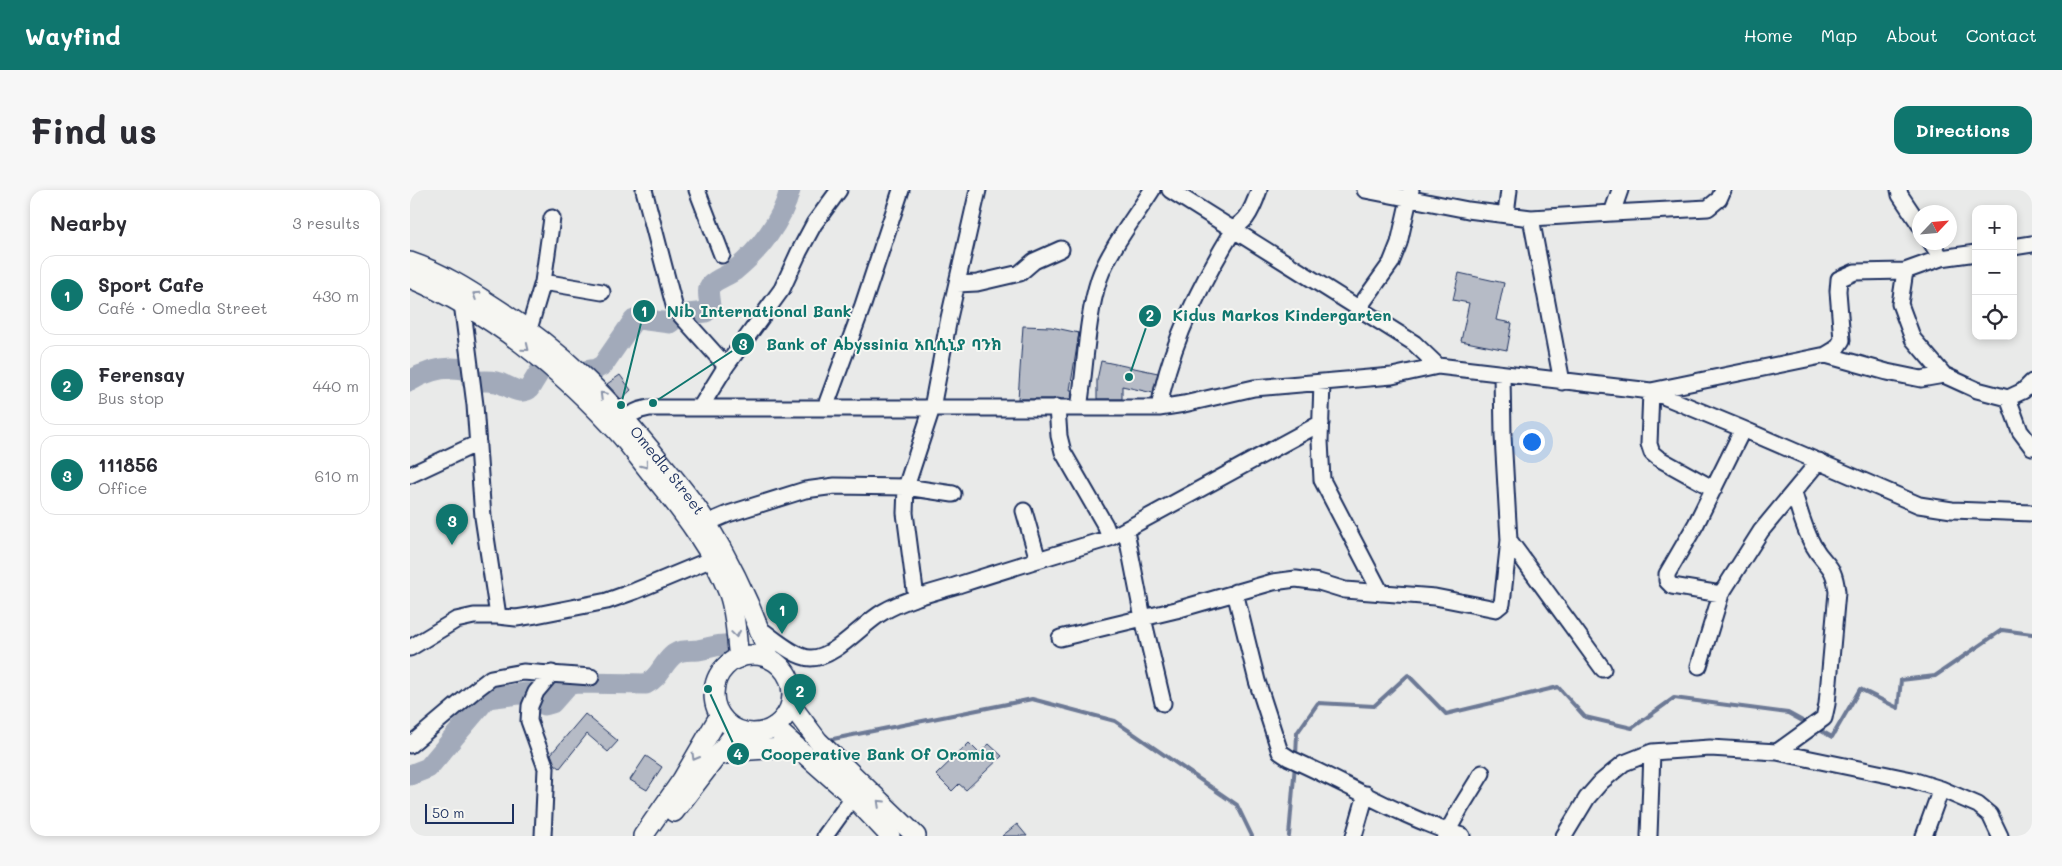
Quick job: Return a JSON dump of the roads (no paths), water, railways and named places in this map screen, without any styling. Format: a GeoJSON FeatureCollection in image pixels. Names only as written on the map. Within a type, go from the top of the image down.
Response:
{"type":"FeatureCollection","features":[{"type":"Feature","properties":{"kind":"main road","name":"Omedla Street"},"geometry":{"type":"LineString","coordinates":[[410,262],[462,286],[529,329],[563,356],[619,422],[695,505],[735,574],[759,628],[770,659],[786,673],[792,694],[790,705]]}},
{"type":"Feature","properties":{"kind":"main road"},"geometry":{"type":"LineString","coordinates":[[410,278],[462,303],[509,334],[578,392],[619,422],[712,559],[729,595],[739,658]]}},
{"type":"Feature","properties":{"kind":"main road"},"geometry":{"type":"LineString","coordinates":[[770,659],[755,655],[739,658],[727,665],[719,675],[714,688],[715,702],[720,715],[737,730],[756,733],[774,727],[787,714],[790,705]]}},
{"type":"Feature","properties":{"kind":"main road"},"geometry":{"type":"LineString","coordinates":[[790,705],[818,741],[916,836]]}},
{"type":"Feature","properties":{"kind":"main road"},"geometry":{"type":"LineString","coordinates":[[642,836],[682,780],[720,715]]}},
{"type":"Feature","properties":{"kind":"main road"},"geometry":{"type":"LineString","coordinates":[[774,727],[853,797],[890,836]]}},
{"type":"Feature","properties":{"kind":"main road"},"geometry":{"type":"LineString","coordinates":[[656,836],[737,730]]}},
{"type":"Feature","properties":{"kind":"main road"},"geometry":{"type":"LineString","coordinates":[[717,756],[737,751],[796,747]]}},
{"type":"Feature","properties":{"kind":"street"},"geometry":{"type":"LineString","coordinates":[[644,190],[679,314],[726,366]]}},
{"type":"Feature","properties":{"kind":"street"},"geometry":{"type":"LineString","coordinates":[[697,190],[722,256]]}},
{"type":"Feature","properties":{"kind":"street"},"geometry":{"type":"LineString","coordinates":[[700,408],[726,366],[782,289],[810,231],[839,190]]}},
{"type":"Feature","properties":{"kind":"street"},"geometry":{"type":"LineString","coordinates":[[825,408],[863,306],[901,190]]}},
{"type":"Feature","properties":{"kind":"street"},"geometry":{"type":"LineString","coordinates":[[916,598],[905,513],[906,487],[932,408],[978,190]]}},
{"type":"Feature","properties":{"kind":"street"},"geometry":{"type":"LineString","coordinates":[[1079,408],[1088,335],[1099,279],[1106,263],[1152,190]]}},
{"type":"Feature","properties":{"kind":"street"},"geometry":{"type":"LineString","coordinates":[[1171,190],[1414,343],[1438,366]]}},
{"type":"Feature","properties":{"kind":"street"},"geometry":{"type":"LineString","coordinates":[[1158,408],[1162,386],[1175,348],[1200,293],[1234,229],[1246,219],[1260,190]]}},
{"type":"Feature","properties":{"kind":"street"},"geometry":{"type":"LineString","coordinates":[[1366,190],[1410,194],[1468,210],[1531,218],[1708,208],[1720,199],[1723,190]]}},
{"type":"Feature","properties":{"kind":"street"},"geometry":{"type":"LineString","coordinates":[[1506,214],[1509,190]]}},
{"type":"Feature","properties":{"kind":"street"},"geometry":{"type":"LineString","coordinates":[[1612,213],[1620,190]]}},
{"type":"Feature","properties":{"kind":"street"},"geometry":{"type":"LineString","coordinates":[[1899,190],[1900,195],[1912,213]]}},
{"type":"Feature","properties":{"kind":"street"},"geometry":{"type":"LineString","coordinates":[[1358,309],[1390,263],[1399,243],[1410,194]]}},
{"type":"Feature","properties":{"kind":"street"},"geometry":{"type":"LineString","coordinates":[[529,329],[543,282],[552,218]]}},
{"type":"Feature","properties":{"kind":"street"},"geometry":{"type":"LineString","coordinates":[[1531,218],[1562,382]]}},
{"type":"Feature","properties":{"kind":"street"},"geometry":{"type":"LineString","coordinates":[[2017,246],[2032,244]]}},
{"type":"Feature","properties":{"kind":"street"},"geometry":{"type":"LineString","coordinates":[[957,284],[977,283],[1020,273],[1034,261],[1061,249]]}},
{"type":"Feature","properties":{"kind":"street"},"geometry":{"type":"LineString","coordinates":[[1936,250],[1941,258]]}},
{"type":"Feature","properties":{"kind":"street"},"geometry":{"type":"LineString","coordinates":[[1651,391],[1826,355],[1836,349],[1842,340],[1838,291],[1839,279],[1855,272],[1905,271],[1941,258],[1972,254]]}},
{"type":"Feature","properties":{"kind":"street"},"geometry":{"type":"LineString","coordinates":[[1905,271],[1900,304],[1913,339],[1944,375],[1977,390],[2008,398],[2023,391],[2032,382]]}},
{"type":"Feature","properties":{"kind":"street"},"geometry":{"type":"LineString","coordinates":[[543,282],[602,292]]}},
{"type":"Feature","properties":{"kind":"street"},"geometry":{"type":"LineString","coordinates":[[462,303],[478,442],[483,517],[498,616]]}},
{"type":"Feature","properties":{"kind":"street"},"geometry":{"type":"LineString","coordinates":[[1826,355],[1887,372],[1921,379],[1944,375]]}},
{"type":"Feature","properties":{"kind":"street"},"geometry":{"type":"LineString","coordinates":[[619,422],[640,409],[650,408],[1158,408],[1254,388],[1392,376],[1438,366],[1651,391],[1743,428],[1919,505],[1952,510],[2032,513]]}},
{"type":"Feature","properties":{"kind":"street"},"geometry":{"type":"LineString","coordinates":[[1060,638],[1143,618],[1273,582],[1296,579],[1319,582],[1345,590],[1435,597],[1496,609],[1502,604],[1509,540],[1502,436],[1502,375]]}},
{"type":"Feature","properties":{"kind":"street"},"geometry":{"type":"LineString","coordinates":[[1322,383],[1320,441],[1322,480],[1381,593]]}},
{"type":"Feature","properties":{"kind":"street"},"geometry":{"type":"LineString","coordinates":[[1651,391],[1648,444],[1652,452],[1658,458],[1714,489]]}},
{"type":"Feature","properties":{"kind":"street"},"geometry":{"type":"LineString","coordinates":[[2008,398],[2020,431],[2032,446]]}},
{"type":"Feature","properties":{"kind":"street"},"geometry":{"type":"LineString","coordinates":[[1057,407],[1059,436],[1063,452],[1105,525],[1110,538]]}},
{"type":"Feature","properties":{"kind":"street"},"geometry":{"type":"LineString","coordinates":[[759,628],[797,655],[810,658],[823,656],[837,648],[883,611],[916,598],[1110,538],[1126,531],[1196,490],[1321,423]]}},
{"type":"Feature","properties":{"kind":"street"},"geometry":{"type":"LineString","coordinates":[[1721,594],[1672,586],[1668,581],[1667,574],[1696,524],[1743,428]]}},
{"type":"Feature","properties":{"kind":"street"},"geometry":{"type":"LineString","coordinates":[[410,475],[478,442]]}},
{"type":"Feature","properties":{"kind":"street"},"geometry":{"type":"LineString","coordinates":[[1699,666],[1721,594],[1761,531],[1794,493],[1818,461]]}},
{"type":"Feature","properties":{"kind":"street"},"geometry":{"type":"LineString","coordinates":[[707,523],[728,514],[805,490],[835,486],[906,487],[953,494]]}},
{"type":"Feature","properties":{"kind":"street"},"geometry":{"type":"LineString","coordinates":[[1777,752],[1813,728],[1824,718],[1827,704],[1837,592],[1836,576],[1829,564],[1813,546],[1794,493]]}},
{"type":"Feature","properties":{"kind":"street"},"geometry":{"type":"LineString","coordinates":[[1024,511],[1038,560]]}},
{"type":"Feature","properties":{"kind":"street"},"geometry":{"type":"LineString","coordinates":[[1126,531],[1143,618],[1163,703]]}},
{"type":"Feature","properties":{"kind":"street"},"geometry":{"type":"LineString","coordinates":[[1509,540],[1603,669]]}},
{"type":"Feature","properties":{"kind":"street"},"geometry":{"type":"LineString","coordinates":[[410,648],[456,620],[474,616],[516,618],[607,600],[635,591],[712,559]]}},
{"type":"Feature","properties":{"kind":"street"},"geometry":{"type":"LineString","coordinates":[[1236,592],[1257,681],[1275,742],[1280,752],[1446,834],[1462,836]]}},
{"type":"Feature","properties":{"kind":"street"},"geometry":{"type":"LineString","coordinates":[[410,745],[491,678],[523,672],[591,677]]}},
{"type":"Feature","properties":{"kind":"street"},"geometry":{"type":"LineString","coordinates":[[543,836],[546,768],[529,721],[530,706],[536,692],[552,673]]}},
{"type":"Feature","properties":{"kind":"street"},"geometry":{"type":"LineString","coordinates":[[1564,836],[1588,798],[1601,782],[1624,763],[1652,752],[1710,748],[1777,752],[1912,780],[1941,789],[1978,805],[1990,815],[2000,836]]}},
{"type":"Feature","properties":{"kind":"street"},"geometry":{"type":"LineString","coordinates":[[1649,836],[1652,752]]}},
{"type":"Feature","properties":{"kind":"street"},"geometry":{"type":"LineString","coordinates":[[1446,834],[1482,773]]}},
{"type":"Feature","properties":{"kind":"street"},"geometry":{"type":"LineString","coordinates":[[1924,836],[1941,789]]}},
{"type":"Feature","properties":{"kind":"street"},"geometry":{"type":"LineString","coordinates":[[1354,836],[1366,794]]}},
{"type":"Feature","properties":{"kind":"street"},"geometry":{"type":"LineString","coordinates":[[825,836],[853,797]]}},
{"type":"Feature","properties":{"kind":"waterway"},"geometry":{"type":"LineString","coordinates":[[579,372],[596,369],[603,365],[634,320],[670,323],[679,315],[706,312],[710,307],[708,292],[710,287],[713,283],[734,271],[761,245],[781,213],[790,190]]}},
{"type":"Feature","properties":{"kind":"waterway"},"geometry":{"type":"LineString","coordinates":[[472,382],[493,381],[525,391],[529,389],[545,363]]}},
{"type":"Feature","properties":{"kind":"waterway"},"geometry":{"type":"LineString","coordinates":[[410,381],[424,374],[445,368],[468,370]]}},
{"type":"Feature","properties":{"kind":"waterway"},"geometry":{"type":"LineString","coordinates":[[1816,728],[1832,737],[1860,689],[1898,708],[1901,680],[1935,676],[2002,630],[2032,634]]}},
{"type":"Feature","properties":{"kind":"waterway"},"geometry":{"type":"LineString","coordinates":[[537,701],[545,705],[552,703],[568,685],[576,683],[646,684],[678,652],[718,645],[732,645]]}},
{"type":"Feature","properties":{"kind":"waterway"},"geometry":{"type":"LineString","coordinates":[[1296,757],[1297,733],[1318,703],[1374,706],[1408,675],[1446,714],[1558,687],[1585,717],[1632,728],[1674,698],[1788,713],[1808,724]]}},
{"type":"Feature","properties":{"kind":"waterway"},"geometry":{"type":"LineString","coordinates":[[410,775],[428,768],[487,698],[527,693]]}},
{"type":"Feature","properties":{"kind":"waterway"},"geometry":{"type":"LineString","coordinates":[[828,740],[1032,699],[1115,721],[1237,805],[1252,836]]}},
{"type":"Feature","properties":{"kind":"waterway"},"geometry":{"type":"LineString","coordinates":[[1289,836],[1295,764]]}},
{"type":"Feature","properties":{"kind":"place","name":"Kidus Markos Kindergarten"},"geometry":{"type":"Point","coordinates":[1129,377]}},
{"type":"Feature","properties":{"kind":"place","name":"Bank of Abyssinia አቢሲኒያ ባንክ"},"geometry":{"type":"Point","coordinates":[653,403]}},
{"type":"Feature","properties":{"kind":"place","name":"Nib International Bank"},"geometry":{"type":"Point","coordinates":[621,405]}},
{"type":"Feature","properties":{"kind":"place","name":"111856"},"geometry":{"type":"Point","coordinates":[452,545]}},
{"type":"Feature","properties":{"kind":"place","name":"Sport Cafe"},"geometry":{"type":"Point","coordinates":[782,634]}},
{"type":"Feature","properties":{"kind":"place","name":"Cooperative Bank Of Oromia"},"geometry":{"type":"Point","coordinates":[708,689]}},
{"type":"Feature","properties":{"kind":"place","name":"Ferensay"},"geometry":{"type":"Point","coordinates":[800,715]}}]}
